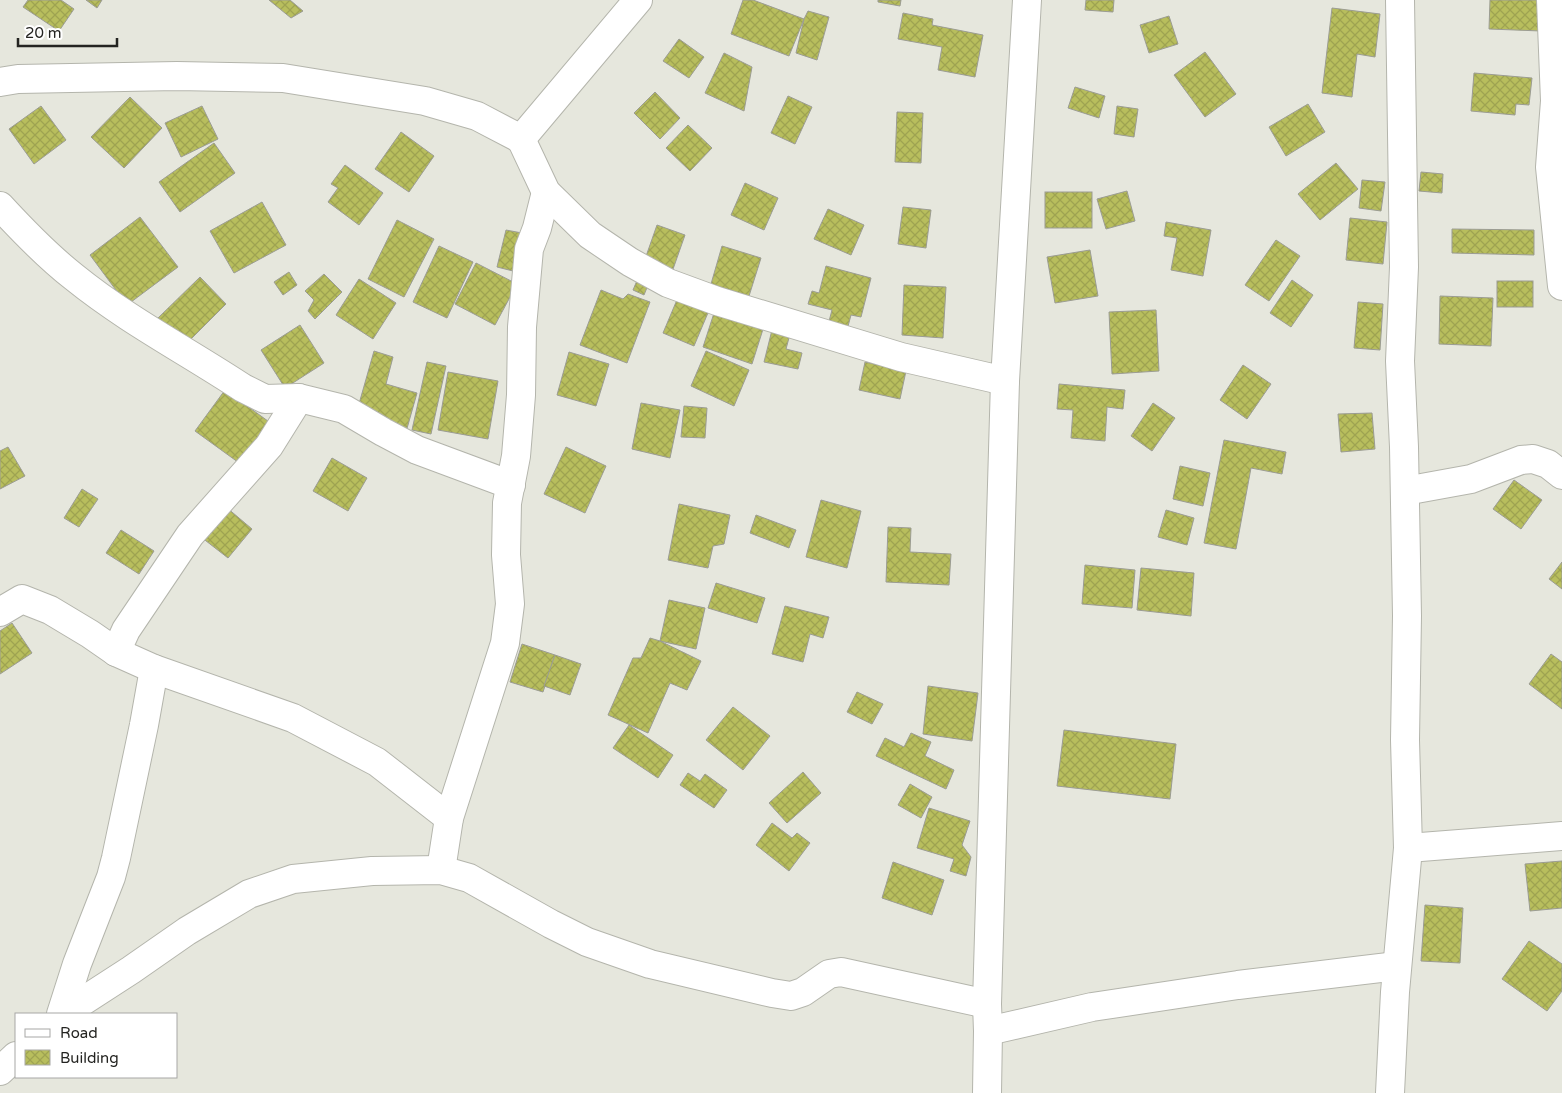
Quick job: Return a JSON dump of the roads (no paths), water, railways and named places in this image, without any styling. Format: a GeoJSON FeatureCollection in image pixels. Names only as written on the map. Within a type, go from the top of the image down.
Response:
{"type":"FeatureCollection","features":[{"type":"Feature","properties":{"kind":"street"},"geometry":{"type":"LineString","coordinates":[[522,139],[638,0]]}},
{"type":"Feature","properties":{"kind":"street"},"geometry":{"type":"LineString","coordinates":[[988,1093],[987,1004],[1005,381],[1027,0]]}},
{"type":"Feature","properties":{"kind":"street"},"geometry":{"type":"LineString","coordinates":[[1390,1093],[1397,966],[1408,848],[1405,740],[1407,616],[1405,491],[1400,361],[1404,267],[1400,0]]}},
{"type":"Feature","properties":{"kind":"street"},"geometry":{"type":"LineString","coordinates":[[1551,0],[1562,286]]}},
{"type":"Feature","properties":{"kind":"street"},"geometry":{"type":"LineString","coordinates":[[0,82],[178,76],[283,78],[424,102],[477,116],[522,139],[546,192],[590,235],[630,262],[668,282],[717,301],[901,357],[1005,381]]}},
{"type":"Feature","properties":{"kind":"street"},"geometry":{"type":"LineString","coordinates":[[441,870],[449,818],[505,643],[510,604],[506,556],[507,503],[516,456],[521,395],[522,327],[529,248],[537,228],[546,192]]}},
{"type":"Feature","properties":{"kind":"street"},"geometry":{"type":"LineString","coordinates":[[0,206],[22,231],[66,270],[113,306],[243,388],[265,399],[299,398],[344,409],[417,450],[511,484]]}},
{"type":"Feature","properties":{"kind":"street"},"geometry":{"type":"LineString","coordinates":[[116,652],[126,630],[190,535],[269,446],[299,398]]}},
{"type":"Feature","properties":{"kind":"street"},"geometry":{"type":"LineString","coordinates":[[1405,491],[1471,479],[1521,460],[1533,459],[1548,464],[1562,475]]}},
{"type":"Feature","properties":{"kind":"street"},"geometry":{"type":"LineString","coordinates":[[0,612],[22,599],[58,615],[116,652],[154,669],[293,718],[377,762],[449,818]]}},
{"type":"Feature","properties":{"kind":"street"},"geometry":{"type":"LineString","coordinates":[[62,1013],[77,964],[111,877],[144,725],[154,669]]}},
{"type":"Feature","properties":{"kind":"street"},"geometry":{"type":"LineString","coordinates":[[1408,848],[1562,836]]}},
{"type":"Feature","properties":{"kind":"street"},"geometry":{"type":"LineString","coordinates":[[64,1013],[187,931],[249,894],[293,879],[372,870],[441,870],[469,878],[587,942],[650,964],[772,993],[791,996],[803,992],[829,974],[841,972],[987,1004]]}},
{"type":"Feature","properties":{"kind":"street"},"geometry":{"type":"LineString","coordinates":[[988,1031],[1092,1008],[1238,985],[1397,966]]}},
{"type":"Feature","properties":{"kind":"street"},"geometry":{"type":"LineString","coordinates":[[0,1071],[15,1057]]}}]}
